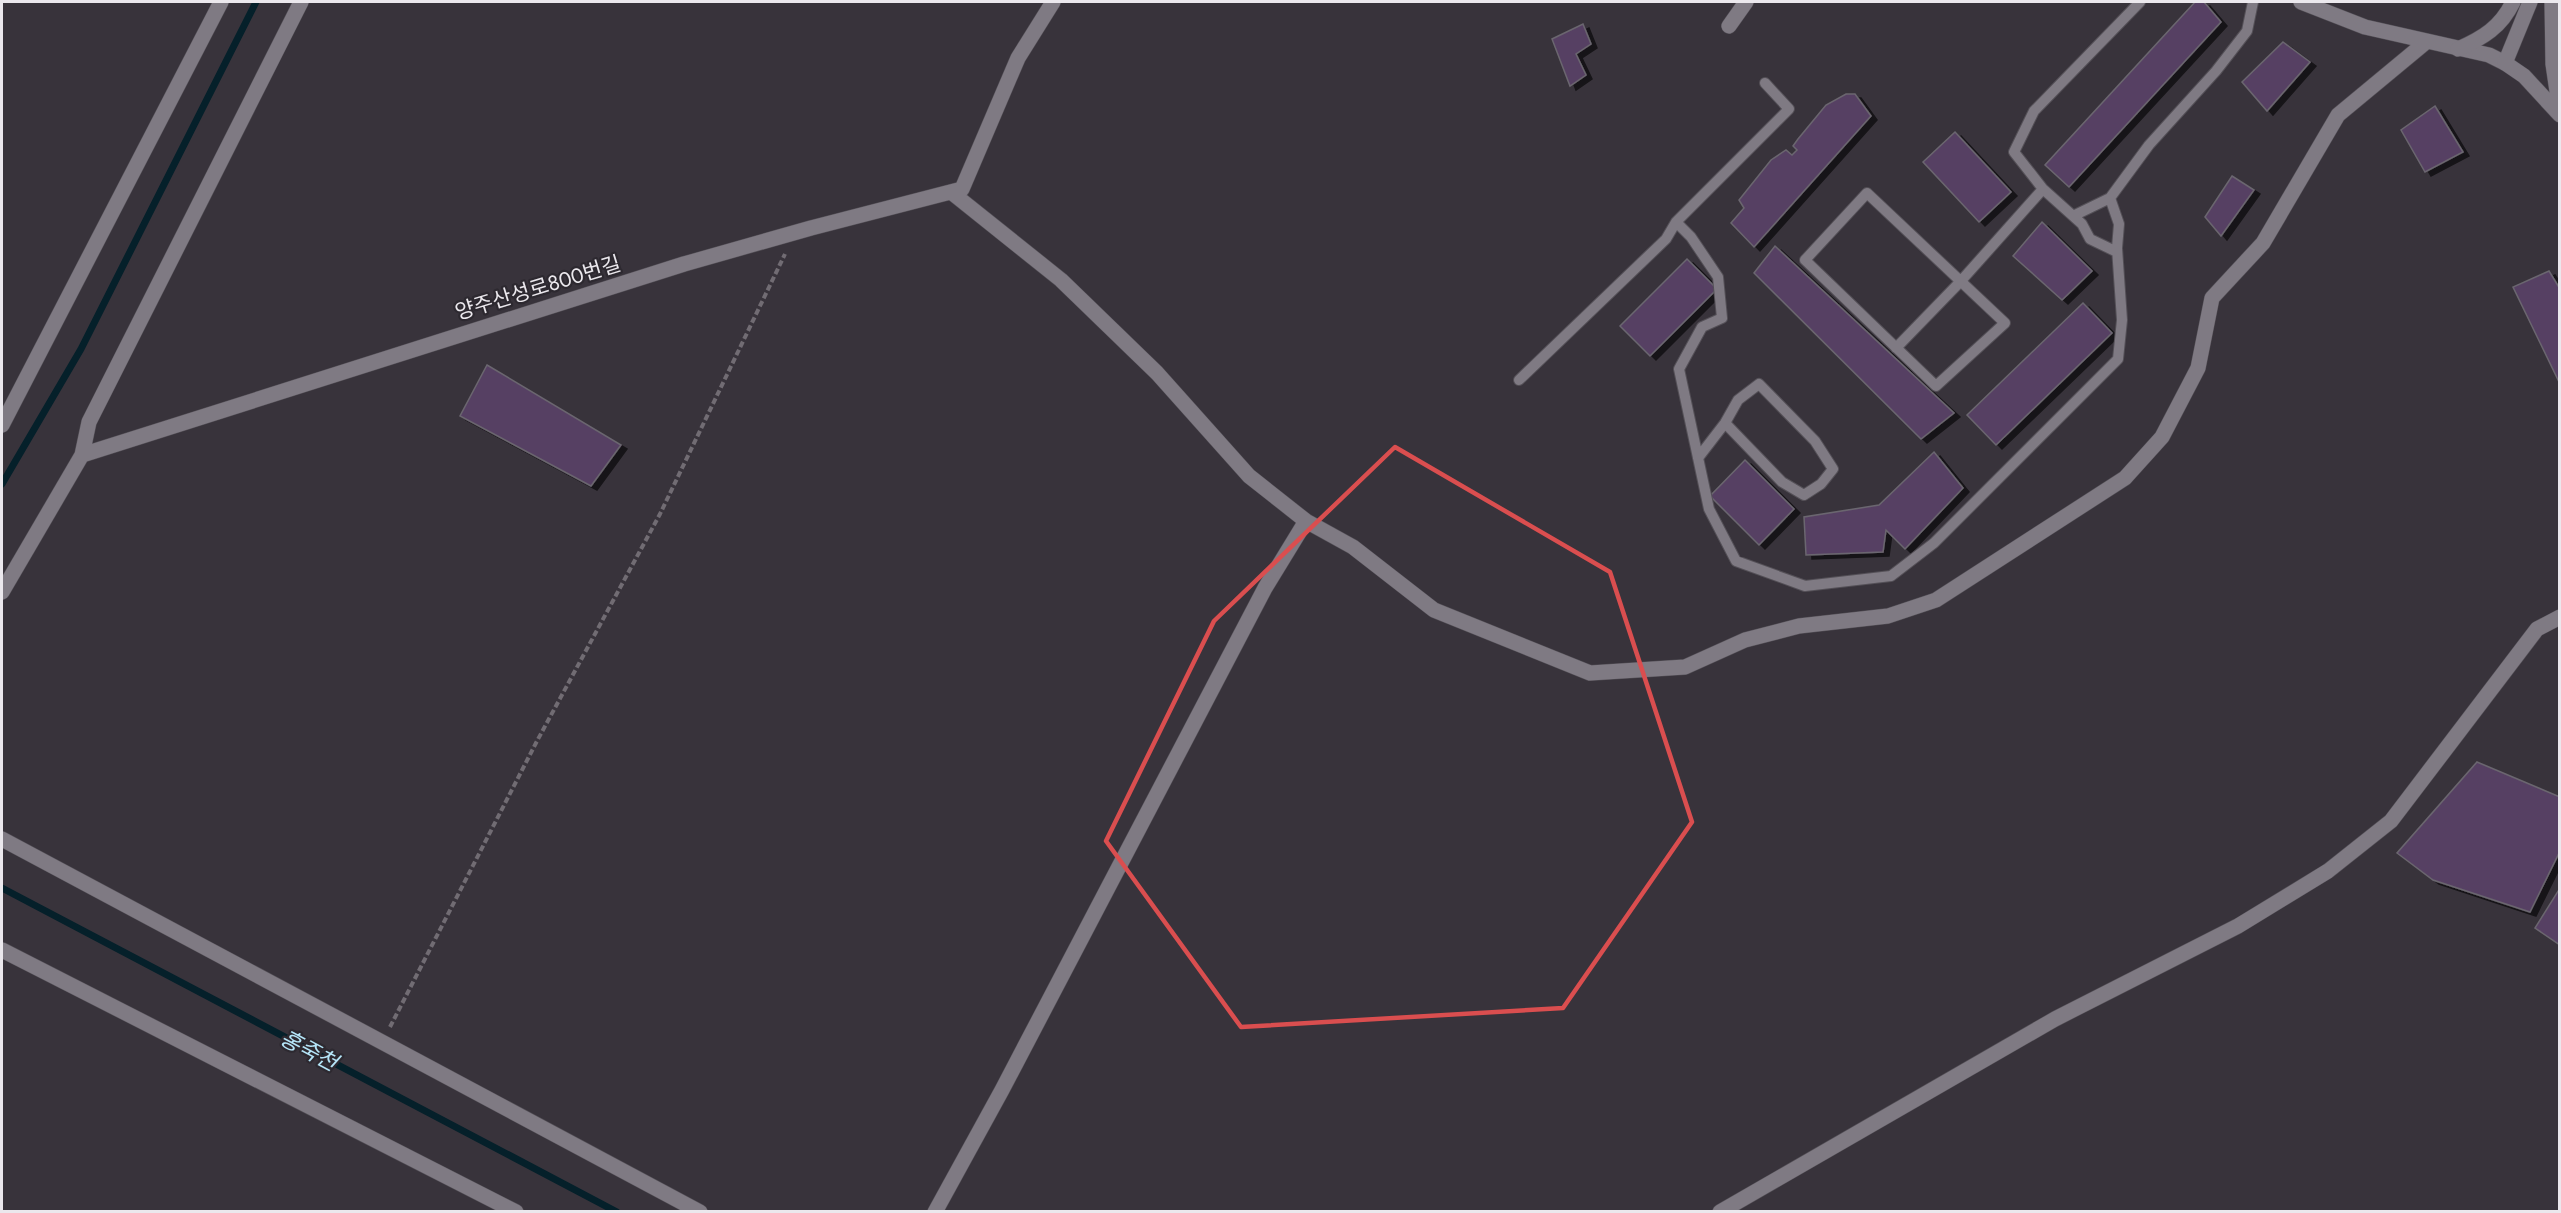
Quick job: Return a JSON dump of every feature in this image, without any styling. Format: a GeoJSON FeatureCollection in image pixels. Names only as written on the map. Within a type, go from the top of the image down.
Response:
{"type":"FeatureCollection","features":[{"type":"Feature","properties":{"kind":"street"},"geometry":{"type":"LineString","coordinates":[[2,425],[220,2]]}},
{"type":"Feature","properties":{"kind":"street"},"geometry":{"type":"LineString","coordinates":[[2,592],[82,455],[89,422],[301,2]]}},
{"type":"Feature","properties":{"kind":"street"},"geometry":{"type":"LineString","coordinates":[[951,192],[962,189],[1018,58],[1053,2]]}},
{"type":"Feature","properties":{"kind":"street"},"geometry":{"type":"LineString","coordinates":[[1729,26],[1746,2]]}},
{"type":"Feature","properties":{"kind":"street"},"geometry":{"type":"LineString","coordinates":[[2301,2],[2366,27],[2489,55],[2524,76],[2559,114]]}},
{"type":"Feature","properties":{"kind":"street"},"geometry":{"type":"LineString","coordinates":[[2457,49],[2485,38],[2505,18],[2513,2]]}},
{"type":"Feature","properties":{"kind":"street"},"geometry":{"type":"LineString","coordinates":[[2505,63],[2530,2]]}},
{"type":"Feature","properties":{"kind":"street"},"geometry":{"type":"LineString","coordinates":[[2552,2],[2553,64],[2559,114]]}},
{"type":"Feature","properties":{"kind":"street"},"geometry":{"type":"LineString","coordinates":[[951,192],[1061,280],[1157,373],[1249,476],[1306,521],[1353,547],[1434,610],[1590,673],[1685,667],[1745,640],[1766,634],[1798,626],[1888,616],[1936,600],[2125,478],[2162,437],[2198,368],[2212,298],[2263,243],[2338,115],[2426,42]]}},
{"type":"Feature","properties":{"kind":"street","name":"양주산성로800번길"},"geometry":{"type":"LineString","coordinates":[[82,455],[127,438],[684,264],[951,192]]}},
{"type":"Feature","properties":{"kind":"street"},"geometry":{"type":"LineString","coordinates":[[935,1212],[1002,1090],[1265,588],[1306,521]]}},
{"type":"Feature","properties":{"kind":"street"},"geometry":{"type":"LineString","coordinates":[[1720,1212],[2055,1019],[2238,926],[2328,871],[2391,822],[2537,629],[2559,617]]}},
{"type":"Feature","properties":{"kind":"street"},"geometry":{"type":"LineString","coordinates":[[2,839],[700,1212]]}},
{"type":"Feature","properties":{"kind":"street"},"geometry":{"type":"LineString","coordinates":[[2,950],[516,1212]]}},
{"type":"Feature","properties":{"kind":"lane"},"geometry":{"type":"LineString","coordinates":[[2117,252],[2090,238],[2082,224],[2043,189],[2013,152],[2034,111],[2140,2]]}},
{"type":"Feature","properties":{"kind":"lane"},"geometry":{"type":"LineString","coordinates":[[2073,216],[2110,198],[2149,145],[2216,71],[2247,31],[2253,2]]}},
{"type":"Feature","properties":{"kind":"lane"},"geometry":{"type":"LineString","coordinates":[[1519,380],[1666,238],[1676,222],[1790,108],[1766,83]]}},
{"type":"Feature","properties":{"kind":"lane"},"geometry":{"type":"LineString","coordinates":[[1896,348],[1960,282],[2043,189]]}},
{"type":"Feature","properties":{"kind":"lane"},"geometry":{"type":"LineString","coordinates":[[1867,193],[1960,282],[2005,323],[1936,386],[1805,260],[1867,193]]}},
{"type":"Feature","properties":{"kind":"lane"},"geometry":{"type":"LineString","coordinates":[[1676,222],[1691,237],[1718,277],[1722,318],[1702,327],[1679,369],[1709,509],[1736,561],[1805,586],[1891,576],[1934,543],[2118,359],[2122,320],[2117,252],[2119,224],[2110,198]]}},
{"type":"Feature","properties":{"kind":"lane"},"geometry":{"type":"LineString","coordinates":[[1698,458],[1725,423],[1738,400],[1759,384],[1815,441],[1833,469],[1821,484],[1804,495],[1782,482],[1725,423]]}},
{"type":"Feature","properties":{"kind":"path"},"geometry":{"type":"LineString","coordinates":[[383,1041],[537,741],[660,514],[796,232]]}},
{"type":"Feature","properties":{"kind":"highlighted area"},"geometry":{"type":"Polygon","coordinates":[[[1395,447],[1610,572],[1692,822],[1563,1008],[1241,1027],[1106,841],[1214,621],[1395,447]]]}},
{"type":"Feature","properties":{"kind":"building"},"geometry":{"type":"Polygon","coordinates":[[[2195,2],[2204,2],[2221,22],[2069,187],[2045,165],[2195,2]]]}},
{"type":"Feature","properties":{"kind":"building"},"geometry":{"type":"Polygon","coordinates":[[[1583,24],[1591,44],[1576,54],[1586,75],[1570,86],[1552,39],[1583,24]]]}},
{"type":"Feature","properties":{"kind":"building"},"geometry":{"type":"Polygon","coordinates":[[[2283,42],[2310,62],[2267,111],[2242,82],[2283,42]]]}},
{"type":"Feature","properties":{"kind":"building"},"geometry":{"type":"Polygon","coordinates":[[[1846,94],[1855,94],[1871,116],[1754,247],[1731,223],[1744,208],[1739,200],[1771,160],[1786,150],[1792,155],[1797,150],[1793,146],[1826,105],[1846,94]]]}},
{"type":"Feature","properties":{"kind":"building"},"geometry":{"type":"Polygon","coordinates":[[[2435,106],[2463,152],[2425,172],[2401,130],[2435,106]]]}},
{"type":"Feature","properties":{"kind":"building"},"geometry":{"type":"Polygon","coordinates":[[[1955,132],[2011,192],[1979,222],[1923,162],[1955,132]]]}},
{"type":"Feature","properties":{"kind":"building"},"geometry":{"type":"Polygon","coordinates":[[[2232,176],[2254,190],[2221,236],[2205,217],[2232,176]]]}},
{"type":"Feature","properties":{"kind":"building"},"geometry":{"type":"Polygon","coordinates":[[[2042,222],[2092,271],[2062,300],[2013,256],[2042,222]]]}},
{"type":"Feature","properties":{"kind":"building"},"geometry":{"type":"Polygon","coordinates":[[[1775,246],[1954,413],[1921,439],[1754,273],[1775,246]]]}},
{"type":"Feature","properties":{"kind":"building"},"geometry":{"type":"Polygon","coordinates":[[[1687,259],[1717,289],[1650,356],[1620,326],[1687,259]]]}},
{"type":"Feature","properties":{"kind":"building"},"geometry":{"type":"Polygon","coordinates":[[[2549,271],[2560,289],[2560,384],[2513,287],[2549,271]]]}},
{"type":"Feature","properties":{"kind":"building"},"geometry":{"type":"Polygon","coordinates":[[[2083,303],[2112,333],[1996,445],[1967,415],[2083,303]]]}},
{"type":"Feature","properties":{"kind":"building"},"geometry":{"type":"Polygon","coordinates":[[[487,365],[621,445],[591,486],[460,416],[487,365]]]}},
{"type":"Feature","properties":{"kind":"building"},"geometry":{"type":"Polygon","coordinates":[[[1934,452],[1963,488],[1905,549],[1886,530],[1883,552],[1806,555],[1804,517],[1879,505],[1934,452]]]}},
{"type":"Feature","properties":{"kind":"building"},"geometry":{"type":"Polygon","coordinates":[[[1745,460],[1794,509],[1759,545],[1710,496],[1745,460]]]}},
{"type":"Feature","properties":{"kind":"building"},"geometry":{"type":"Polygon","coordinates":[[[2477,762],[2560,797],[2560,851],[2530,912],[2433,880],[2397,853],[2477,762]]]}},
{"type":"Feature","properties":{"kind":"building"},"geometry":{"type":"Polygon","coordinates":[[[2560,888],[2560,945],[2535,928],[2560,888]]]}},
{"type":"Feature","properties":{"kind":"waterway"},"geometry":{"type":"LineString","coordinates":[[2,484],[81,349],[256,2]]}},
{"type":"Feature","properties":{"kind":"waterway","name":"홍죽천"},"geometry":{"type":"LineString","coordinates":[[2,888],[617,1212]]}}]}
